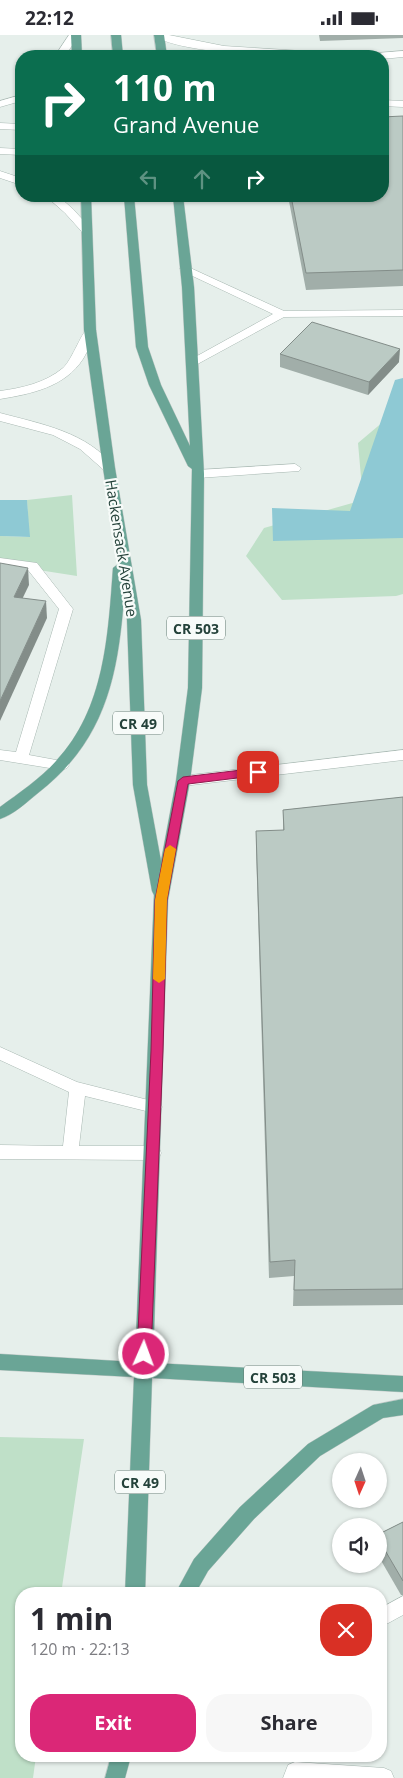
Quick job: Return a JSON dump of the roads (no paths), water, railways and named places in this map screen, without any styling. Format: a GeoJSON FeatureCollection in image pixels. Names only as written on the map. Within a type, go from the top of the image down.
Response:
{"type":"FeatureCollection","features":[{"type":"Feature","properties":{"kind":"main road"},"geometry":{"type":"LineString","coordinates":[[75,35],[77,50]]}},
{"type":"Feature","properties":{"kind":"main road"},"geometry":{"type":"LineString","coordinates":[[116,35],[117,50]]}},
{"type":"Feature","properties":{"kind":"main road"},"geometry":{"type":"LineString","coordinates":[[159,35],[161,50]]}},
{"type":"Feature","properties":{"kind":"main road","name":"Hackensack Avenue"},"geometry":{"type":"LineString","coordinates":[[86,202],[90,330],[109,468],[134,620],[140,785],[161,900]]}},
{"type":"Feature","properties":{"kind":"main road"},"geometry":{"type":"LineString","coordinates":[[130,202],[142,347],[155,385],[198,474]]}},
{"type":"Feature","properties":{"kind":"main road","name":"Hackensack Avenue"},"geometry":{"type":"LineString","coordinates":[[143,1370],[153,1153],[161,900],[183,781],[195,689],[198,474],[186,269],[179,202]]}},
{"type":"Feature","properties":{"kind":"main road"},"geometry":{"type":"LineString","coordinates":[[0,814],[62,765],[86,733],[102,699],[111,661],[115,629],[121,546]]}},
{"type":"Feature","properties":{"kind":"main road","name":"CR 503"},"geometry":{"type":"LineString","coordinates":[[0,1362],[403,1384]]}},
{"type":"Feature","properties":{"kind":"main road","name":"CR 49"},"geometry":{"type":"LineString","coordinates":[[135,1587],[143,1370]]}},
{"type":"Feature","properties":{"kind":"main road"},"geometry":{"type":"LineString","coordinates":[[188,1587],[201,1565],[247,1513],[314,1451],[379,1411],[403,1407]]}},
{"type":"Feature","properties":{"kind":"main road"},"geometry":{"type":"LineString","coordinates":[[115,1778],[119,1762]]}},
{"type":"Feature","properties":{"kind":"street"},"geometry":{"type":"LineString","coordinates":[[64,50],[75,35]]}},
{"type":"Feature","properties":{"kind":"street"},"geometry":{"type":"LineString","coordinates":[[159,35],[182,43],[210,49],[228,50]]}},
{"type":"Feature","properties":{"kind":"street"},"geometry":{"type":"LineString","coordinates":[[389,55],[403,54]]}},
{"type":"Feature","properties":{"kind":"street"},"geometry":{"type":"LineString","coordinates":[[389,62],[403,63]]}},
{"type":"Feature","properties":{"kind":"street"},"geometry":{"type":"LineString","coordinates":[[0,104],[15,100]]}},
{"type":"Feature","properties":{"kind":"street"},"geometry":{"type":"LineString","coordinates":[[389,103],[403,104]]}},
{"type":"Feature","properties":{"kind":"street"},"geometry":{"type":"LineString","coordinates":[[0,126],[15,127]]}},
{"type":"Feature","properties":{"kind":"street"},"geometry":{"type":"LineString","coordinates":[[0,151],[15,152]]}},
{"type":"Feature","properties":{"kind":"street"},"geometry":{"type":"LineString","coordinates":[[0,175],[15,180]]}},
{"type":"Feature","properties":{"kind":"street"},"geometry":{"type":"LineString","coordinates":[[58,202],[87,231]]}},
{"type":"Feature","properties":{"kind":"street"},"geometry":{"type":"LineString","coordinates":[[186,269],[282,314],[403,313]]}},
{"type":"Feature","properties":{"kind":"street"},"geometry":{"type":"LineString","coordinates":[[192,363],[282,314]]}},
{"type":"Feature","properties":{"kind":"street"},"geometry":{"type":"LineString","coordinates":[[0,395],[32,390],[60,376],[75,362],[90,330]]}},
{"type":"Feature","properties":{"kind":"street"},"geometry":{"type":"LineString","coordinates":[[0,417],[57,432],[84,446],[109,468]]}},
{"type":"Feature","properties":{"kind":"street"},"geometry":{"type":"LineString","coordinates":[[198,474],[295,468]]}},
{"type":"Feature","properties":{"kind":"street"},"geometry":{"type":"LineString","coordinates":[[0,562],[32,566],[66,609],[21,758]]}},
{"type":"Feature","properties":{"kind":"street"},"geometry":{"type":"LineString","coordinates":[[0,755],[62,765]]}},
{"type":"Feature","properties":{"kind":"street"},"geometry":{"type":"LineString","coordinates":[[183,781],[403,755]]}},
{"type":"Feature","properties":{"kind":"street"},"geometry":{"type":"LineString","coordinates":[[0,1053],[78,1088],[154,1107]]}},
{"type":"Feature","properties":{"kind":"street"},"geometry":{"type":"LineString","coordinates":[[70,1153],[78,1088]]}},
{"type":"Feature","properties":{"kind":"street"},"geometry":{"type":"LineString","coordinates":[[0,1152],[153,1153]]}},
{"type":"Feature","properties":{"kind":"street"},"geometry":{"type":"LineString","coordinates":[[387,1614],[403,1605]]}},
{"type":"Feature","properties":{"kind":"street"},"geometry":{"type":"LineString","coordinates":[[294,1778],[295,1772],[384,1778]]}},
{"type":"Feature","properties":{"kind":"water"},"geometry":{"type":"Polygon","coordinates":[[[403,378],[403,538],[273,541],[272,508],[350,511],[395,380],[403,378]]]}},
{"type":"Feature","properties":{"kind":"water"},"geometry":{"type":"Polygon","coordinates":[[[0,500],[27,500],[30,537],[0,536],[0,500]]]}}]}
